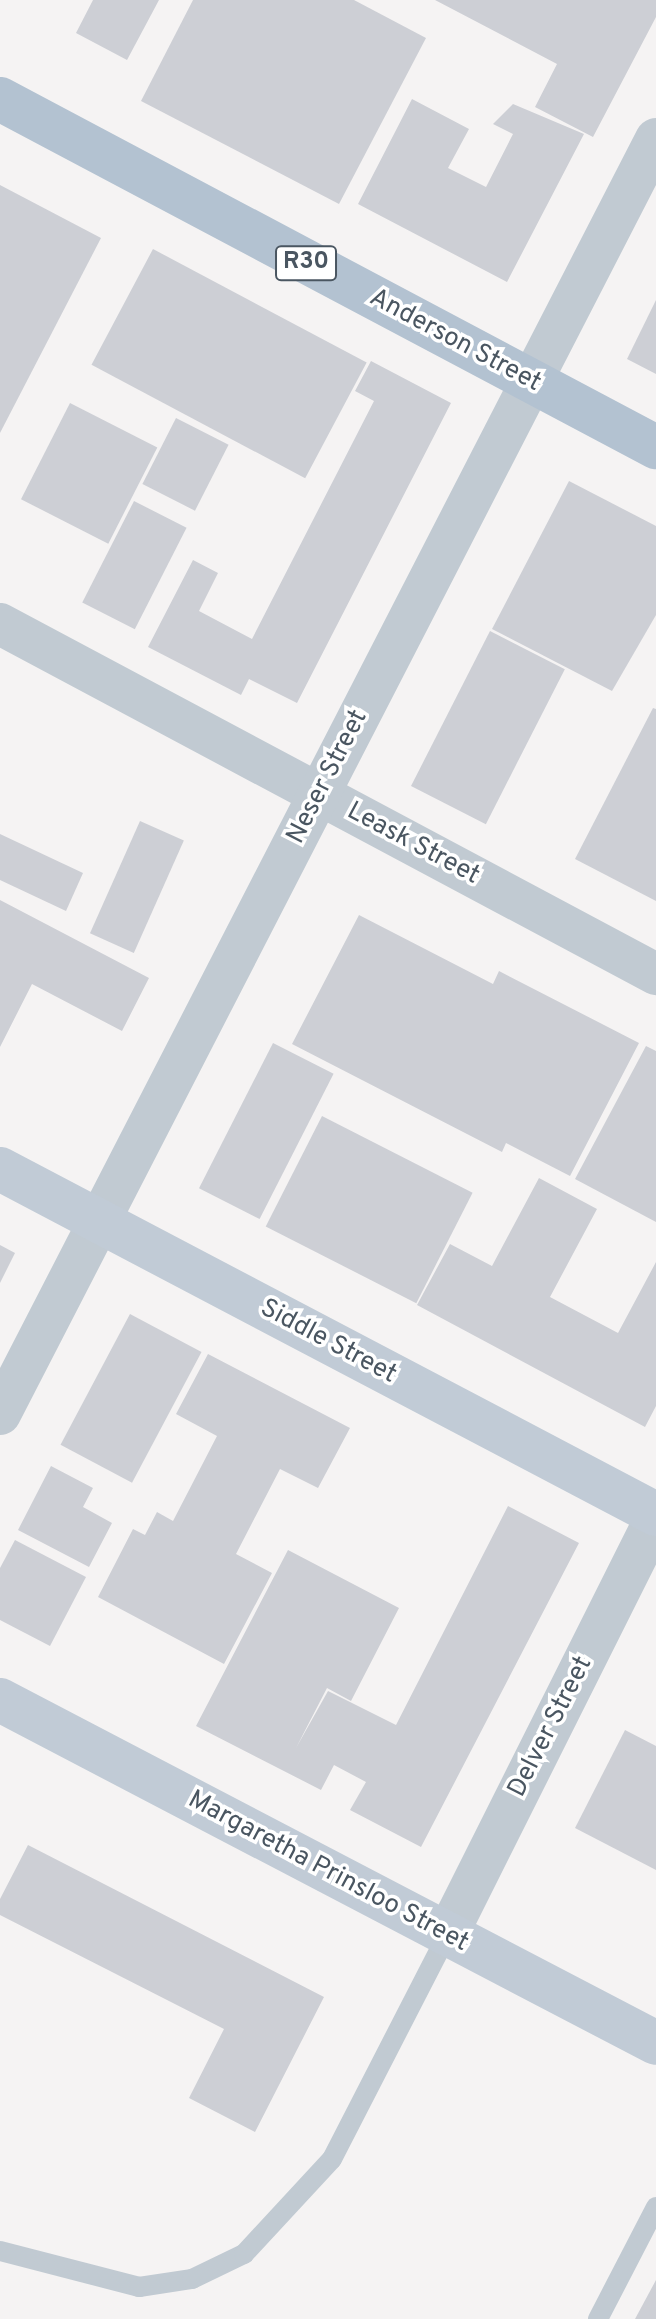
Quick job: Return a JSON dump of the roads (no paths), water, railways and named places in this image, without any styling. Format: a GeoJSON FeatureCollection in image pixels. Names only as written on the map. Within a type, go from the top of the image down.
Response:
{"type":"FeatureCollection","features":[{"type":"Feature","properties":{"kind":"main road","name":"Anderson Street"},"geometry":{"type":"LineString","coordinates":[[0,99],[656,447]]}},
{"type":"Feature","properties":{"kind":"street","name":"Neser Street"},"geometry":{"type":"LineString","coordinates":[[0,1414],[656,139]]}},
{"type":"Feature","properties":{"kind":"street","name":"Leask Street"},"geometry":{"type":"LineString","coordinates":[[0,624],[656,974]]}},
{"type":"Feature","properties":{"kind":"street","name":"Siddle Street"},"geometry":{"type":"LineString","coordinates":[[0,1169],[656,1516]]}},
{"type":"Feature","properties":{"kind":"street","name":"Delver Street"},"geometry":{"type":"LineString","coordinates":[[447,1935],[656,1516]]}},
{"type":"Feature","properties":{"kind":"street","name":"Margaretha Prinsloo Street"},"geometry":{"type":"LineString","coordinates":[[0,1700],[656,2043]]}},
{"type":"Feature","properties":{"kind":"lane"},"geometry":{"type":"LineString","coordinates":[[0,2251],[139,2287],[192,2279],[244,2254],[332,2159],[447,1935]]}},
{"type":"Feature","properties":{"kind":"lane"},"geometry":{"type":"LineString","coordinates":[[598,2319],[656,2207]]}}]}
